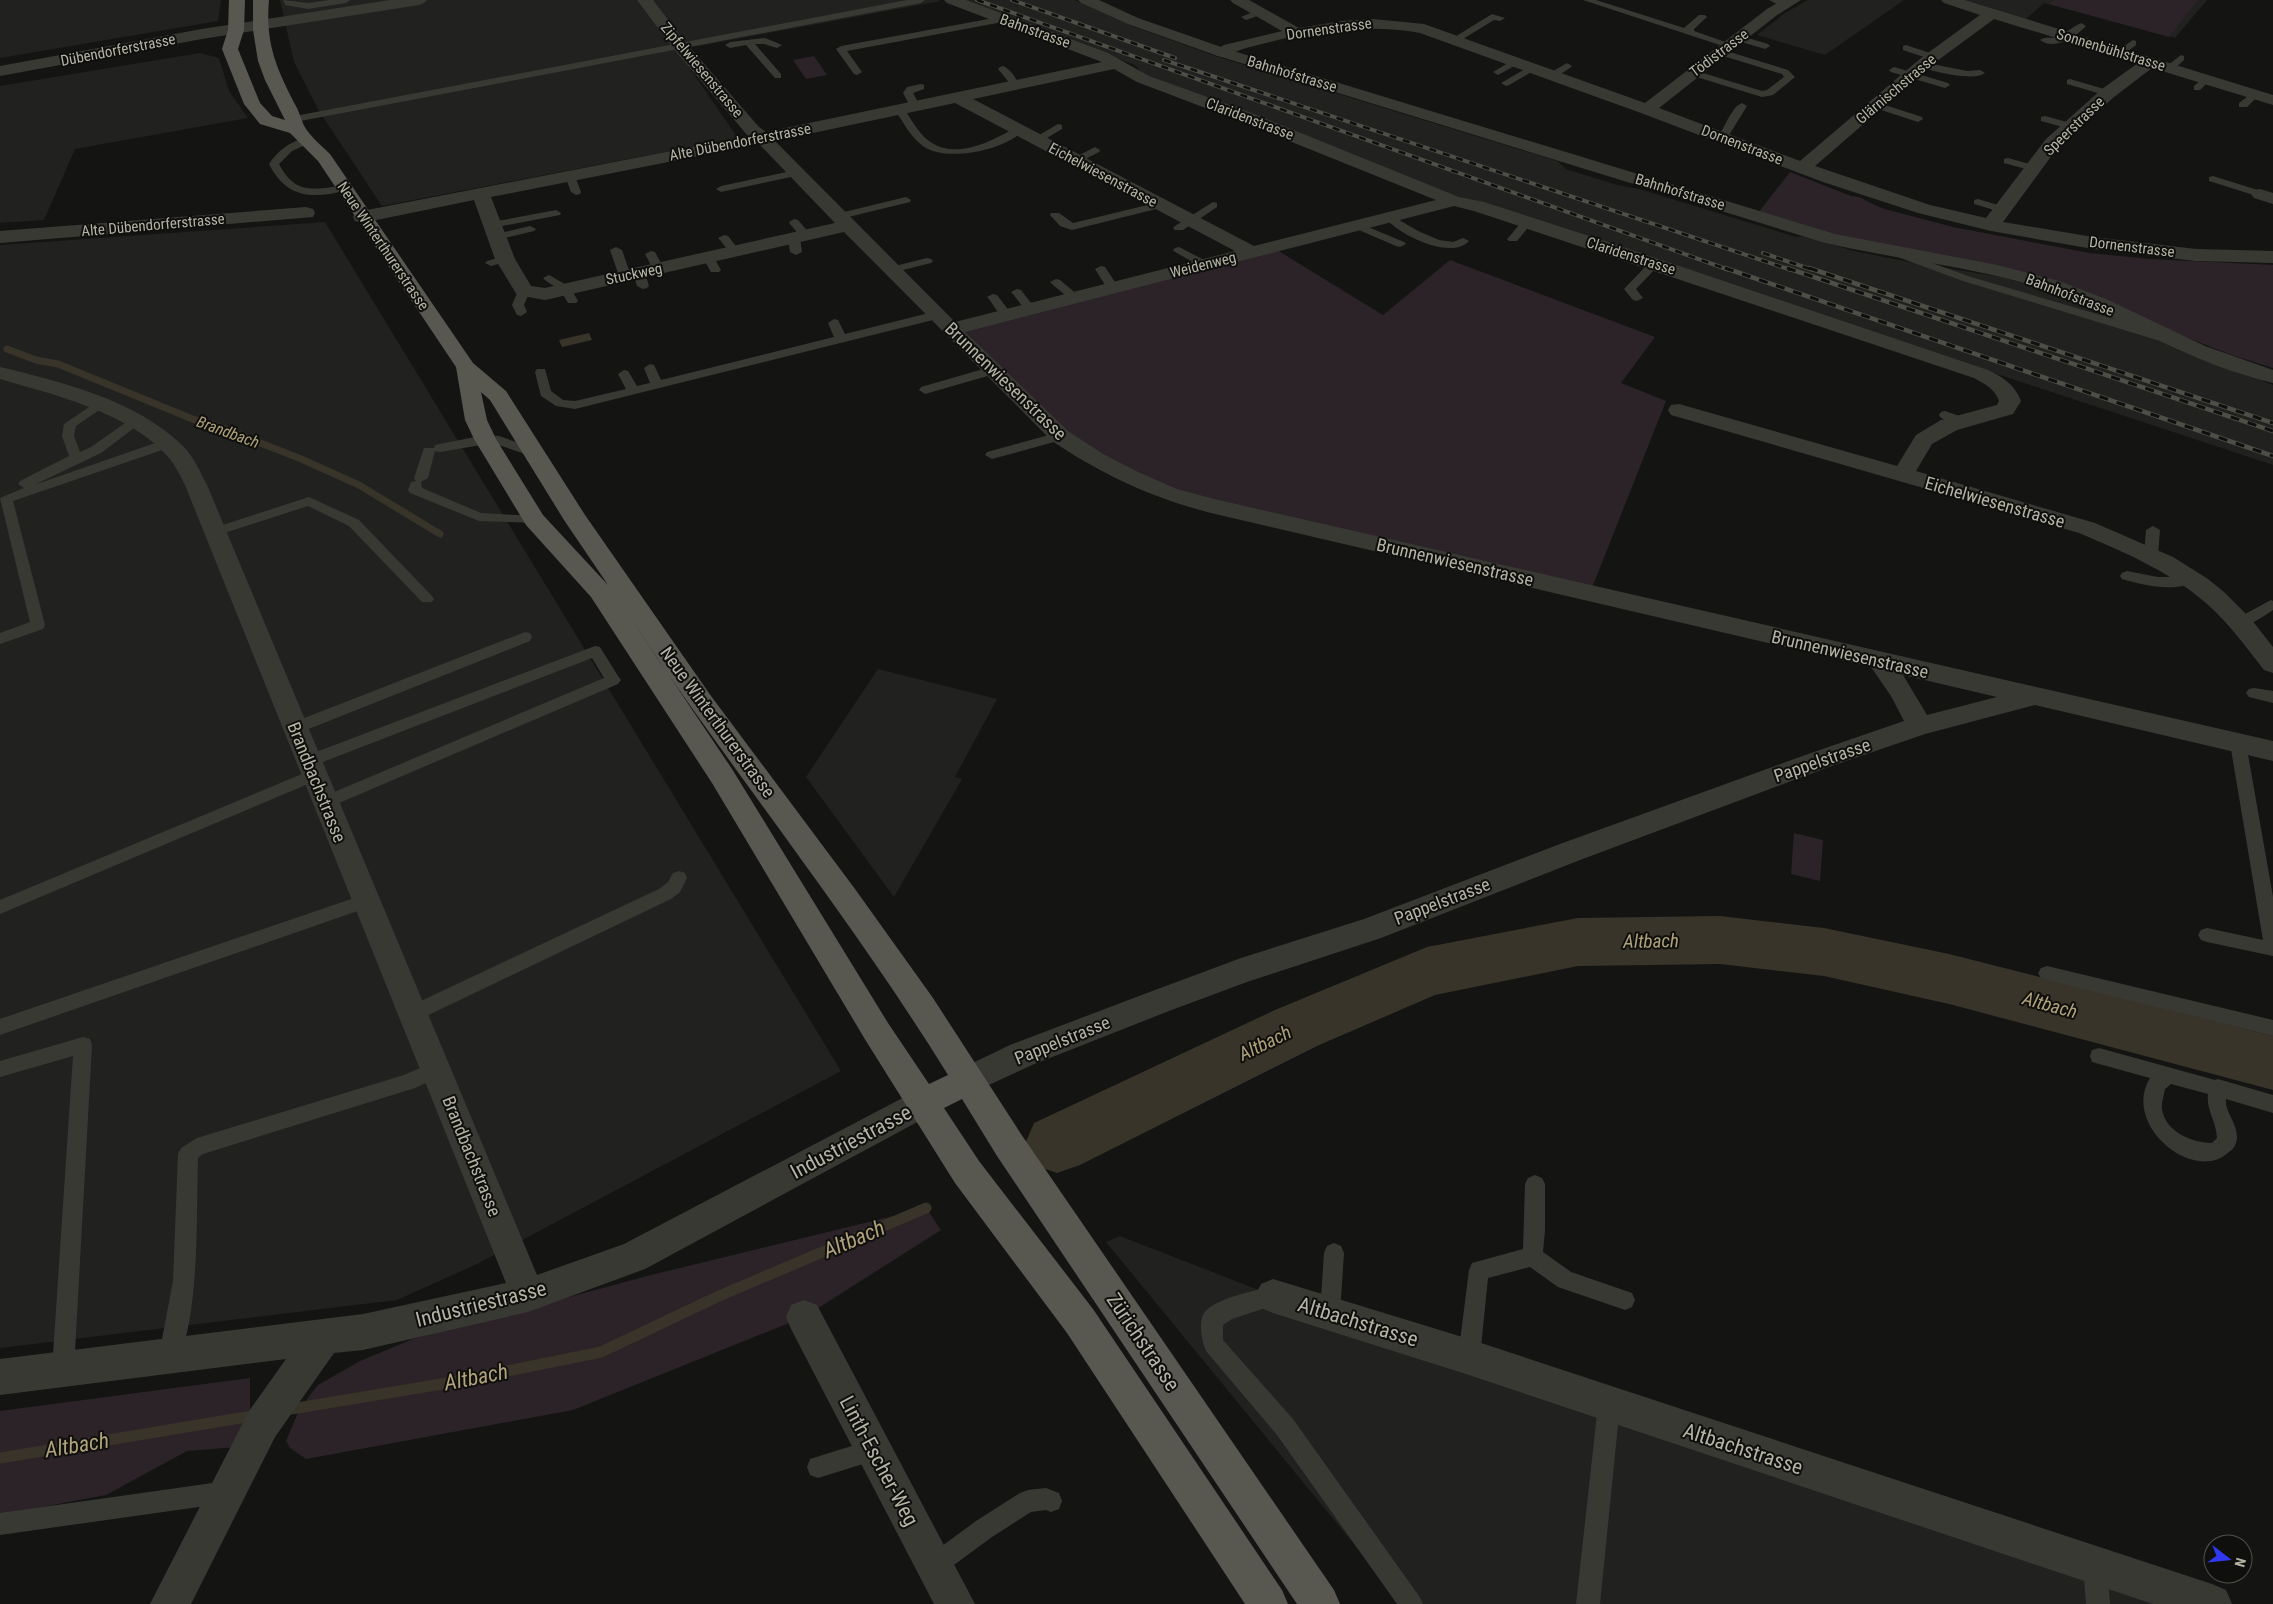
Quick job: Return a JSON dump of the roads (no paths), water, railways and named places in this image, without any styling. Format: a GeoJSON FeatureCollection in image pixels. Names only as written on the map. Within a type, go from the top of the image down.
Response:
{"type":"FeatureCollection","features":[{"type":"Feature","properties":{"kind":"main road"},"geometry":{"type":"LineString","coordinates":[[237,0],[236,30],[230,49],[252,104],[266,120],[300,129]]}},
{"type":"Feature","properties":{"kind":"main road","name":"Neue Winterthurerstrasse"},"geometry":{"type":"LineString","coordinates":[[261,0],[263,49],[272,79],[300,129],[344,188],[466,367],[498,396],[531,452],[702,703],[839,889],[922,1007],[967,1081]]}},
{"type":"Feature","properties":{"kind":"main road","name":"Neue Winterthurerstrasse"},"geometry":{"type":"LineString","coordinates":[[466,367],[476,420],[485,439],[534,520],[600,591],[722,776],[876,1032],[923,1103]]}},
{"type":"Feature","properties":{"kind":"main road"},"geometry":{"type":"LineString","coordinates":[[967,1081],[923,1103],[968,1172],[1080,1322],[1268,1604]]}},
{"type":"Feature","properties":{"kind":"main road","name":"Zürichstrasse"},"geometry":{"type":"LineString","coordinates":[[967,1081],[1320,1604]]}},
{"type":"Feature","properties":{"kind":"street"},"geometry":{"type":"LineString","coordinates":[[236,30],[350,4],[419,0]]}},
{"type":"Feature","properties":{"kind":"street","name":"Zipfelwiesenstrasse"},"geometry":{"type":"LineString","coordinates":[[645,0],[682,49],[753,131],[763,138]]}},
{"type":"Feature","properties":{"kind":"street","name":"Bahnstrasse"},"geometry":{"type":"LineString","coordinates":[[952,0],[1102,56],[1117,64]]}},
{"type":"Feature","properties":{"kind":"street","name":"Bahnhofstrasse"},"geometry":{"type":"LineString","coordinates":[[1086,0],[1133,21],[1221,52],[1829,238],[1899,254],[1987,268],[2052,285],[2111,308],[2174,341],[2225,362],[2273,378]]}},
{"type":"Feature","properties":{"kind":"street"},"geometry":{"type":"LineString","coordinates":[[1238,0],[1253,14],[1297,33]]}},
{"type":"Feature","properties":{"kind":"street","name":"Sonnenbühlstrasse"},"geometry":{"type":"LineString","coordinates":[[1949,0],[2150,62],[2176,63],[2201,84],[2255,94],[2273,100]]}},
{"type":"Feature","properties":{"kind":"street","name":"Tödistrasse"},"geometry":{"type":"LineString","coordinates":[[1647,109],[1784,2]]}},
{"type":"Feature","properties":{"kind":"street","name":"Glärnischstrasse"},"geometry":{"type":"LineString","coordinates":[[1802,168],[1922,65],[1992,13]]}},
{"type":"Feature","properties":{"kind":"street","name":"Dornenstrasse"},"geometry":{"type":"LineString","coordinates":[[1221,52],[1241,43],[1356,23],[1389,23],[1424,29],[1647,109],[1883,197],[1991,226],[2067,239],[2196,255],[2273,257]]}},
{"type":"Feature","properties":{"kind":"street","name":"Dübendorferstrasse"},"geometry":{"type":"LineString","coordinates":[[0,71],[236,30]]}},
{"type":"Feature","properties":{"kind":"street","name":"Speerstrasse"},"geometry":{"type":"LineString","coordinates":[[1991,226],[2052,143],[2108,93],[2150,62]]}},
{"type":"Feature","properties":{"kind":"street","name":"Alte Dübendorferstrasse"},"geometry":{"type":"LineString","coordinates":[[362,217],[480,193],[573,184],[763,138],[956,96],[1117,64]]}},
{"type":"Feature","properties":{"kind":"street","name":"Claridenstrasse"},"geometry":{"type":"LineString","coordinates":[[1117,64],[1143,79],[1243,116],[1454,201],[1478,206],[1654,264],[1981,374],[2000,383],[2008,394],[2010,401],[2005,409],[1952,418],[1949,424],[1924,440],[1902,476]]}},
{"type":"Feature","properties":{"kind":"street","name":"Eichelwiesenstrasse"},"geometry":{"type":"LineString","coordinates":[[956,96],[1160,206],[1185,225],[1251,252]]}},
{"type":"Feature","properties":{"kind":"street","name":"Brunnenwiesenstrasse"},"geometry":{"type":"LineString","coordinates":[[763,138],[891,270],[1060,436],[1095,459],[1169,494],[1211,506],[1553,584],[1880,662],[2273,751]]}},
{"type":"Feature","properties":{"kind":"street"},"geometry":{"type":"LineString","coordinates":[[480,193],[495,231],[498,261],[519,290]]}},
{"type":"Feature","properties":{"kind":"street","name":"Weidenweg"},"geometry":{"type":"LineString","coordinates":[[944,322],[1006,315],[1454,201]]}},
{"type":"Feature","properties":{"kind":"street","name":"Alte Dübendorferstrasse"},"geometry":{"type":"LineString","coordinates":[[0,237],[306,213]]}},
{"type":"Feature","properties":{"kind":"street","name":"Stuckweg"},"geometry":{"type":"LineString","coordinates":[[519,290],[569,295],[643,272],[712,264],[730,245],[798,237],[844,220]]}},
{"type":"Feature","properties":{"kind":"street","name":"Brandbachstrasse"},"geometry":{"type":"LineString","coordinates":[[0,373],[59,390],[136,422],[176,453],[196,485],[528,1295]]}},
{"type":"Feature","properties":{"kind":"street","name":"Eichelwiesenstrasse"},"geometry":{"type":"LineString","coordinates":[[1678,410],[2087,528],[2151,555],[2189,577],[2238,622],[2273,664]]}},
{"type":"Feature","properties":{"kind":"street"},"geometry":{"type":"LineString","coordinates":[[1880,662],[1901,692],[1920,726]]}},
{"type":"Feature","properties":{"kind":"street","name":"Pappelstrasse"},"geometry":{"type":"LineString","coordinates":[[967,1081],[1021,1054],[1241,971],[1371,929],[1589,845],[1817,761],[1920,726],[2032,696]]}},
{"type":"Feature","properties":{"kind":"street","name":"Industriestrasse"},"geometry":{"type":"LineString","coordinates":[[0,1377],[384,1328],[528,1295],[633,1257],[923,1103]]}},
{"type":"Feature","properties":{"kind":"street","name":"Altbachstrasse"},"geometry":{"type":"LineString","coordinates":[[1274,1296],[1469,1357],[2212,1604]]}},
{"type":"Feature","properties":{"kind":"street","name":"Linth-Escher-Weg"},"geometry":{"type":"LineString","coordinates":[[804,1317],[956,1604]]}},
{"type":"Feature","properties":{"kind":"street"},"geometry":{"type":"LineString","coordinates":[[170,1604],[229,1492],[262,1424],[324,1337]]}},
{"type":"Feature","properties":{"kind":"lane"},"geometry":{"type":"LineString","coordinates":[[287,0],[288,3],[308,6],[350,4]]}},
{"type":"Feature","properties":{"kind":"lane"},"geometry":{"type":"LineString","coordinates":[[344,188],[324,192],[296,190],[289,187],[276,170],[274,164],[279,156],[289,148],[300,129],[922,0]]}},
{"type":"Feature","properties":{"kind":"lane"},"geometry":{"type":"LineString","coordinates":[[1590,0],[1729,45],[1784,72],[1790,78],[1770,93],[1762,94],[1693,73]]}},
{"type":"Feature","properties":{"kind":"lane"},"geometry":{"type":"LineString","coordinates":[[1455,40],[1492,17],[1500,18]]}},
{"type":"Feature","properties":{"kind":"lane"},"geometry":{"type":"LineString","coordinates":[[1690,32],[1689,28],[1702,17]]}},
{"type":"Feature","properties":{"kind":"lane"},"geometry":{"type":"LineString","coordinates":[[857,72],[841,50],[1004,20]]}},
{"type":"Feature","properties":{"kind":"lane"},"geometry":{"type":"LineString","coordinates":[[2045,40],[2056,41],[2067,37],[2081,26]]}},
{"type":"Feature","properties":{"kind":"lane"},"geometry":{"type":"LineString","coordinates":[[682,49],[765,41],[776,45]]}},
{"type":"Feature","properties":{"kind":"lane"},"geometry":{"type":"LineString","coordinates":[[748,42],[778,76]]}},
{"type":"Feature","properties":{"kind":"lane"},"geometry":{"type":"LineString","coordinates":[[2120,53],[2133,42]]}},
{"type":"Feature","properties":{"kind":"lane"},"geometry":{"type":"LineString","coordinates":[[1729,45],[1764,46]]}},
{"type":"Feature","properties":{"kind":"lane"},"geometry":{"type":"LineString","coordinates":[[1906,48],[1945,85]]}},
{"type":"Feature","properties":{"kind":"lane"},"geometry":{"type":"LineString","coordinates":[[1498,72],[1515,62]]}},
{"type":"Feature","properties":{"kind":"lane"},"geometry":{"type":"LineString","coordinates":[[1894,70],[1922,65],[1967,74],[1980,73]]}},
{"type":"Feature","properties":{"kind":"lane"},"geometry":{"type":"LineString","coordinates":[[1553,75],[1567,66]]}},
{"type":"Feature","properties":{"kind":"lane"},"geometry":{"type":"LineString","coordinates":[[1506,83],[1532,68]]}},
{"type":"Feature","properties":{"kind":"lane"},"geometry":{"type":"LineString","coordinates":[[1003,69],[1015,84]]}},
{"type":"Feature","properties":{"kind":"lane"},"geometry":{"type":"LineString","coordinates":[[2070,82],[2108,93]]}},
{"type":"Feature","properties":{"kind":"lane"},"geometry":{"type":"LineString","coordinates":[[921,87],[910,90],[907,107],[926,144],[934,148],[973,151],[1019,130]]}},
{"type":"Feature","properties":{"kind":"lane"},"geometry":{"type":"LineString","coordinates":[[2243,105],[2255,94]]}},
{"type":"Feature","properties":{"kind":"lane"},"geometry":{"type":"LineString","coordinates":[[1876,105],[1918,119]]}},
{"type":"Feature","properties":{"kind":"lane"},"geometry":{"type":"LineString","coordinates":[[1722,138],[1726,134],[1735,114],[1742,106]]}},
{"type":"Feature","properties":{"kind":"lane"},"geometry":{"type":"LineString","coordinates":[[2045,119],[2070,126]]}},
{"type":"Feature","properties":{"kind":"lane"},"geometry":{"type":"LineString","coordinates":[[1036,140],[1058,127]]}},
{"type":"Feature","properties":{"kind":"lane"},"geometry":{"type":"LineString","coordinates":[[1075,160],[1096,150]]}},
{"type":"Feature","properties":{"kind":"lane"},"geometry":{"type":"LineString","coordinates":[[2008,161],[2033,168]]}},
{"type":"Feature","properties":{"kind":"lane"},"geometry":{"type":"LineString","coordinates":[[721,189],[796,173]]}},
{"type":"Feature","properties":{"kind":"lane"},"geometry":{"type":"LineString","coordinates":[[2213,179],[2267,197]]}},
{"type":"Feature","properties":{"kind":"lane"},"geometry":{"type":"LineString","coordinates":[[844,220],[906,200]]}},
{"type":"Feature","properties":{"kind":"lane"},"geometry":{"type":"LineString","coordinates":[[1978,202],[2004,210]]}},
{"type":"Feature","properties":{"kind":"lane"},"geometry":{"type":"LineString","coordinates":[[1185,225],[1214,205]]}},
{"type":"Feature","properties":{"kind":"lane"},"geometry":{"type":"LineString","coordinates":[[1054,215],[1064,224],[1072,227],[1160,206]]}},
{"type":"Feature","properties":{"kind":"lane"},"geometry":{"type":"LineString","coordinates":[[495,231],[556,213]]}},
{"type":"Feature","properties":{"kind":"lane"},"geometry":{"type":"LineString","coordinates":[[1389,217],[1400,226],[1422,238],[1452,246],[1458,245],[1463,241]]}},
{"type":"Feature","properties":{"kind":"lane"},"geometry":{"type":"LineString","coordinates":[[1513,239],[1527,222]]}},
{"type":"Feature","properties":{"kind":"lane"},"geometry":{"type":"LineString","coordinates":[[1356,225],[1400,244]]}},
{"type":"Feature","properties":{"kind":"lane"},"geometry":{"type":"LineString","coordinates":[[495,231],[530,229]]}},
{"type":"Feature","properties":{"kind":"lane"},"geometry":{"type":"LineString","coordinates":[[616,250],[643,272]]}},
{"type":"Feature","properties":{"kind":"lane"},"geometry":{"type":"LineString","coordinates":[[1179,250],[1204,264]]}},
{"type":"Feature","properties":{"kind":"lane"},"geometry":{"type":"LineString","coordinates":[[891,270],[927,260]]}},
{"type":"Feature","properties":{"kind":"lane"},"geometry":{"type":"LineString","coordinates":[[1637,298],[1630,290],[1654,264]]}},
{"type":"Feature","properties":{"kind":"lane"},"geometry":{"type":"LineString","coordinates":[[1101,268],[1112,288]]}},
{"type":"Feature","properties":{"kind":"lane"},"geometry":{"type":"LineString","coordinates":[[549,278],[569,295]]}},
{"type":"Feature","properties":{"kind":"lane"},"geometry":{"type":"LineString","coordinates":[[1056,282],[1075,298]]}},
{"type":"Feature","properties":{"kind":"lane"},"geometry":{"type":"LineString","coordinates":[[519,290],[518,304],[521,312]]}},
{"type":"Feature","properties":{"kind":"lane"},"geometry":{"type":"LineString","coordinates":[[1017,292],[1030,309]]}},
{"type":"Feature","properties":{"kind":"lane"},"geometry":{"type":"LineString","coordinates":[[993,297],[1006,315]]}},
{"type":"Feature","properties":{"kind":"lane"},"geometry":{"type":"LineString","coordinates":[[541,372],[546,393],[560,403],[575,405],[845,339],[891,325],[944,322]]}},
{"type":"Feature","properties":{"kind":"lane"},"geometry":{"type":"LineString","coordinates":[[834,324],[845,339]]}},
{"type":"Feature","properties":{"kind":"lane"},"geometry":{"type":"LineString","coordinates":[[650,368],[657,384]]}},
{"type":"Feature","properties":{"kind":"lane"},"geometry":{"type":"LineString","coordinates":[[925,390],[994,370]]}},
{"type":"Feature","properties":{"kind":"lane"},"geometry":{"type":"LineString","coordinates":[[624,374],[633,391]]}},
{"type":"Feature","properties":{"kind":"lane"},"geometry":{"type":"LineString","coordinates":[[76,458],[68,436],[70,424],[98,405]]}},
{"type":"Feature","properties":{"kind":"lane"},"geometry":{"type":"LineString","coordinates":[[3,499],[8,492],[96,450],[136,422]]}},
{"type":"Feature","properties":{"kind":"lane"},"geometry":{"type":"LineString","coordinates":[[992,455],[1060,436]]}},
{"type":"Feature","properties":{"kind":"lane"},"geometry":{"type":"LineString","coordinates":[[531,452],[494,439],[485,439],[434,450],[415,490],[479,517],[534,520]]}},
{"type":"Feature","properties":{"kind":"lane"},"geometry":{"type":"LineString","coordinates":[[3,499],[166,444]]}},
{"type":"Feature","properties":{"kind":"lane"},"geometry":{"type":"LineString","coordinates":[[0,639],[38,625],[3,499]]}},
{"type":"Feature","properties":{"kind":"lane"},"geometry":{"type":"LineString","coordinates":[[215,532],[309,501],[354,524],[426,599]]}},
{"type":"Feature","properties":{"kind":"lane"},"geometry":{"type":"LineString","coordinates":[[2151,555],[2154,547],[2153,530]]}},
{"type":"Feature","properties":{"kind":"lane"},"geometry":{"type":"LineString","coordinates":[[2127,576],[2163,582],[2182,581],[2189,577]]}},
{"type":"Feature","properties":{"kind":"lane"},"geometry":{"type":"LineString","coordinates":[[2238,622],[2250,618],[2271,605]]}},
{"type":"Feature","properties":{"kind":"lane"},"geometry":{"type":"LineString","coordinates":[[295,728],[525,637]]}},
{"type":"Feature","properties":{"kind":"lane"},"geometry":{"type":"LineString","coordinates":[[0,907],[312,768],[594,651],[613,680],[326,802]]}},
{"type":"Feature","properties":{"kind":"lane"},"geometry":{"type":"LineString","coordinates":[[2254,693],[2273,698]]}},
{"type":"Feature","properties":{"kind":"lane"},"geometry":{"type":"LineString","coordinates":[[2206,935],[2273,948],[2238,744]]}},
{"type":"Feature","properties":{"kind":"lane"},"geometry":{"type":"LineString","coordinates":[[412,1014],[665,894],[674,886],[679,878]]}},
{"type":"Feature","properties":{"kind":"lane"},"geometry":{"type":"LineString","coordinates":[[0,1027],[366,901]]}},
{"type":"Feature","properties":{"kind":"lane"},"geometry":{"type":"LineString","coordinates":[[2047,973],[2273,1028]]}},
{"type":"Feature","properties":{"kind":"lane"},"geometry":{"type":"LineString","coordinates":[[0,1069],[83,1045],[63,1369]]}},
{"type":"Feature","properties":{"kind":"lane"},"geometry":{"type":"LineString","coordinates":[[2099,1056],[2218,1087],[2273,1104]]}},
{"type":"Feature","properties":{"kind":"lane"},"geometry":{"type":"LineString","coordinates":[[170,1355],[178,1327],[182,1294],[188,1154],[197,1147],[408,1082],[436,1069]]}},
{"type":"Feature","properties":{"kind":"lane"},"geometry":{"type":"LineString","coordinates":[[2169,1074],[2156,1085],[2152,1109],[2161,1129],[2177,1143],[2198,1152],[2216,1152],[2227,1142],[2226,1124],[2216,1104],[2218,1087]]}},
{"type":"Feature","properties":{"kind":"lane"},"geometry":{"type":"LineString","coordinates":[[1532,1257],[1535,1230],[1535,1184]]}},
{"type":"Feature","properties":{"kind":"lane"},"geometry":{"type":"LineString","coordinates":[[1330,1313],[1334,1253]]}},
{"type":"Feature","properties":{"kind":"lane"},"geometry":{"type":"LineString","coordinates":[[1469,1357],[1479,1270],[1532,1257],[1565,1280],[1625,1300]]}},
{"type":"Feature","properties":{"kind":"lane"},"geometry":{"type":"LineString","coordinates":[[1274,1296],[1227,1310],[1212,1320],[1213,1344],[1285,1427],[1411,1604]]}},
{"type":"Feature","properties":{"kind":"lane"},"geometry":{"type":"LineString","coordinates":[[1588,1604],[1610,1405]]}},
{"type":"Feature","properties":{"kind":"lane"},"geometry":{"type":"LineString","coordinates":[[818,1467],[874,1450]]}},
{"type":"Feature","properties":{"kind":"lane"},"geometry":{"type":"LineString","coordinates":[[0,1524],[229,1492]]}},
{"type":"Feature","properties":{"kind":"lane"},"geometry":{"type":"LineString","coordinates":[[935,1565],[984,1529],[1028,1501],[1046,1499],[1051,1501]]}},
{"type":"Feature","properties":{"kind":"lane"},"geometry":{"type":"LineString","coordinates":[[2095,1566],[2098,1604]]}},
{"type":"Feature","properties":{"kind":"waterway","name":"Brandbach"},"geometry":{"type":"LineString","coordinates":[[7,349],[36,360],[58,364],[195,420],[212,424],[299,458],[359,485],[440,534]]}},
{"type":"Feature","properties":{"kind":"waterway","name":"Altbach"},"geometry":{"type":"LineString","coordinates":[[1057,1144],[1296,1028],[1427,972],[1578,942],[1720,940],[1824,952],[1949,979],[2273,1063]]}},
{"type":"Feature","properties":{"kind":"waterway","name":"Altbach"},"geometry":{"type":"LineString","coordinates":[[285,1410],[448,1383],[601,1352],[719,1296],[926,1208]]}},
{"type":"Feature","properties":{"kind":"waterway","name":"Altbach"},"geometry":{"type":"LineString","coordinates":[[0,1458],[258,1415]]}},
{"type":"Feature","properties":{"kind":"railway"},"geometry":{"type":"LineString","coordinates":[[977,0],[1729,270]]}},
{"type":"Feature","properties":{"kind":"railway"},"geometry":{"type":"LineString","coordinates":[[1012,0],[1175,58]]}},
{"type":"Feature","properties":{"kind":"railway"},"geometry":{"type":"LineString","coordinates":[[1164,60],[1791,270]]}},
{"type":"Feature","properties":{"kind":"railway"},"geometry":{"type":"LineString","coordinates":[[1763,253],[1813,270]]}},
{"type":"Feature","properties":{"kind":"railway"},"geometry":{"type":"LineString","coordinates":[[1725,268],[2273,456]]}},
{"type":"Feature","properties":{"kind":"railway"},"geometry":{"type":"LineString","coordinates":[[1787,268],[2273,431]]}},
{"type":"Feature","properties":{"kind":"railway"},"geometry":{"type":"LineString","coordinates":[[1809,268],[2273,423]]}}]}
